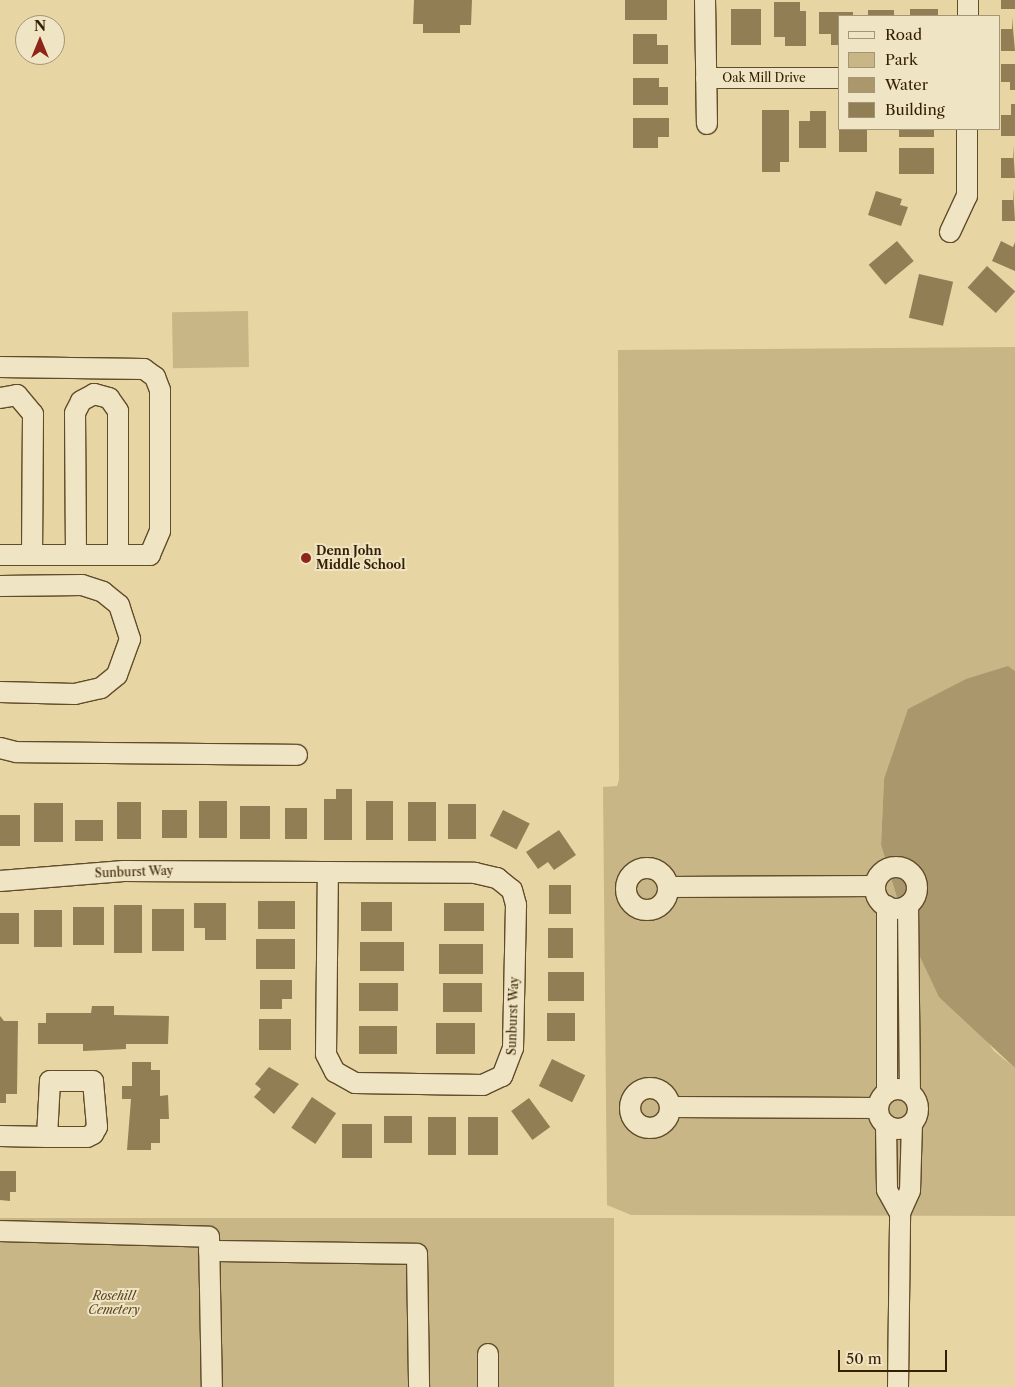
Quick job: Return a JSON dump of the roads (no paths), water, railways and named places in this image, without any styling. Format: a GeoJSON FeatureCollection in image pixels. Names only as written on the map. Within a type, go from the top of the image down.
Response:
{"type":"FeatureCollection","features":[{"type":"Feature","properties":{"kind":"street","name":"Oak Mill Drive"},"geometry":{"type":"LineString","coordinates":[[705,0],[706,78],[838,78]]}},
{"type":"Feature","properties":{"kind":"street"},"geometry":{"type":"LineString","coordinates":[[968,0],[968,15]]}},
{"type":"Feature","properties":{"kind":"street"},"geometry":{"type":"LineString","coordinates":[[706,78],[707,124]]}},
{"type":"Feature","properties":{"kind":"street"},"geometry":{"type":"LineString","coordinates":[[950,232],[967,196],[967,130]]}},
{"type":"Feature","properties":{"kind":"street"},"geometry":{"type":"LineString","coordinates":[[0,367],[144,369],[155,377],[160,390],[158,545],[150,555],[0,555]]}},
{"type":"Feature","properties":{"kind":"street"},"geometry":{"type":"LineString","coordinates":[[76,555],[75,413],[80,401],[94,394],[109,398],[118,411],[118,555]]}},
{"type":"Feature","properties":{"kind":"street"},"geometry":{"type":"LineString","coordinates":[[0,398],[17,395],[33,414],[32,555]]}},
{"type":"Feature","properties":{"kind":"street"},"geometry":{"type":"LineString","coordinates":[[0,586],[82,585],[104,592],[119,605],[130,639],[117,675],[101,688],[74,694],[0,692]]}},
{"type":"Feature","properties":{"kind":"street"},"geometry":{"type":"LineString","coordinates":[[0,748],[16,752],[296,755]]}},
{"type":"Feature","properties":{"kind":"street"},"geometry":{"type":"LineString","coordinates":[[875,886],[886,870],[906,869],[917,886],[908,905],[910,1092],[918,1106],[912,1124],[910,1191],[900,1213],[898,1387]]}},
{"type":"Feature","properties":{"kind":"street","name":"Sunburst Way"},"geometry":{"type":"LineString","coordinates":[[0,881],[124,871],[475,873],[497,878],[512,890],[516,905],[513,1048],[502,1076],[483,1085],[355,1083],[335,1072],[326,1054],[328,873]]}},
{"type":"Feature","properties":{"kind":"street"},"geometry":{"type":"LineString","coordinates":[[668,888],[875,886]]}},
{"type":"Feature","properties":{"kind":"street"},"geometry":{"type":"LineString","coordinates":[[875,886],[879,899],[887,906],[908,905]]}},
{"type":"Feature","properties":{"kind":"street"},"geometry":{"type":"LineString","coordinates":[[887,906],[884,1108],[888,1190],[900,1213]]}},
{"type":"Feature","properties":{"kind":"street"},"geometry":{"type":"LineString","coordinates":[[671,1107],[884,1108],[910,1092]]}},
{"type":"Feature","properties":{"kind":"street"},"geometry":{"type":"LineString","coordinates":[[884,1108],[899,1129],[912,1124]]}},
{"type":"Feature","properties":{"kind":"street"},"geometry":{"type":"LineString","coordinates":[[0,1136],[47,1137]]}},
{"type":"Feature","properties":{"kind":"street"},"geometry":{"type":"LineString","coordinates":[[0,1231],[209,1237],[212,1387]]}},
{"type":"Feature","properties":{"kind":"street"},"geometry":{"type":"LineString","coordinates":[[209,1251],[417,1254],[419,1387]]}},
{"type":"Feature","properties":{"kind":"street"},"geometry":{"type":"LineString","coordinates":[[488,1354],[488,1387]]}},
{"type":"Feature","properties":{"kind":"water"},"geometry":{"type":"Polygon","coordinates":[[[1008,666],[1015,671],[1015,1068],[939,997],[906,927],[881,845],[884,779],[908,709],[966,679],[1008,666]]]}},
{"type":"Feature","properties":{"kind":"place","name":"Denn John Middle School"},"geometry":{"type":"Point","coordinates":[306,558]}},
{"type":"Feature","properties":{"kind":"park label","name":"Rosehill Cemetery"},"geometry":{"type":"Point","coordinates":[114,1303]}}]}
